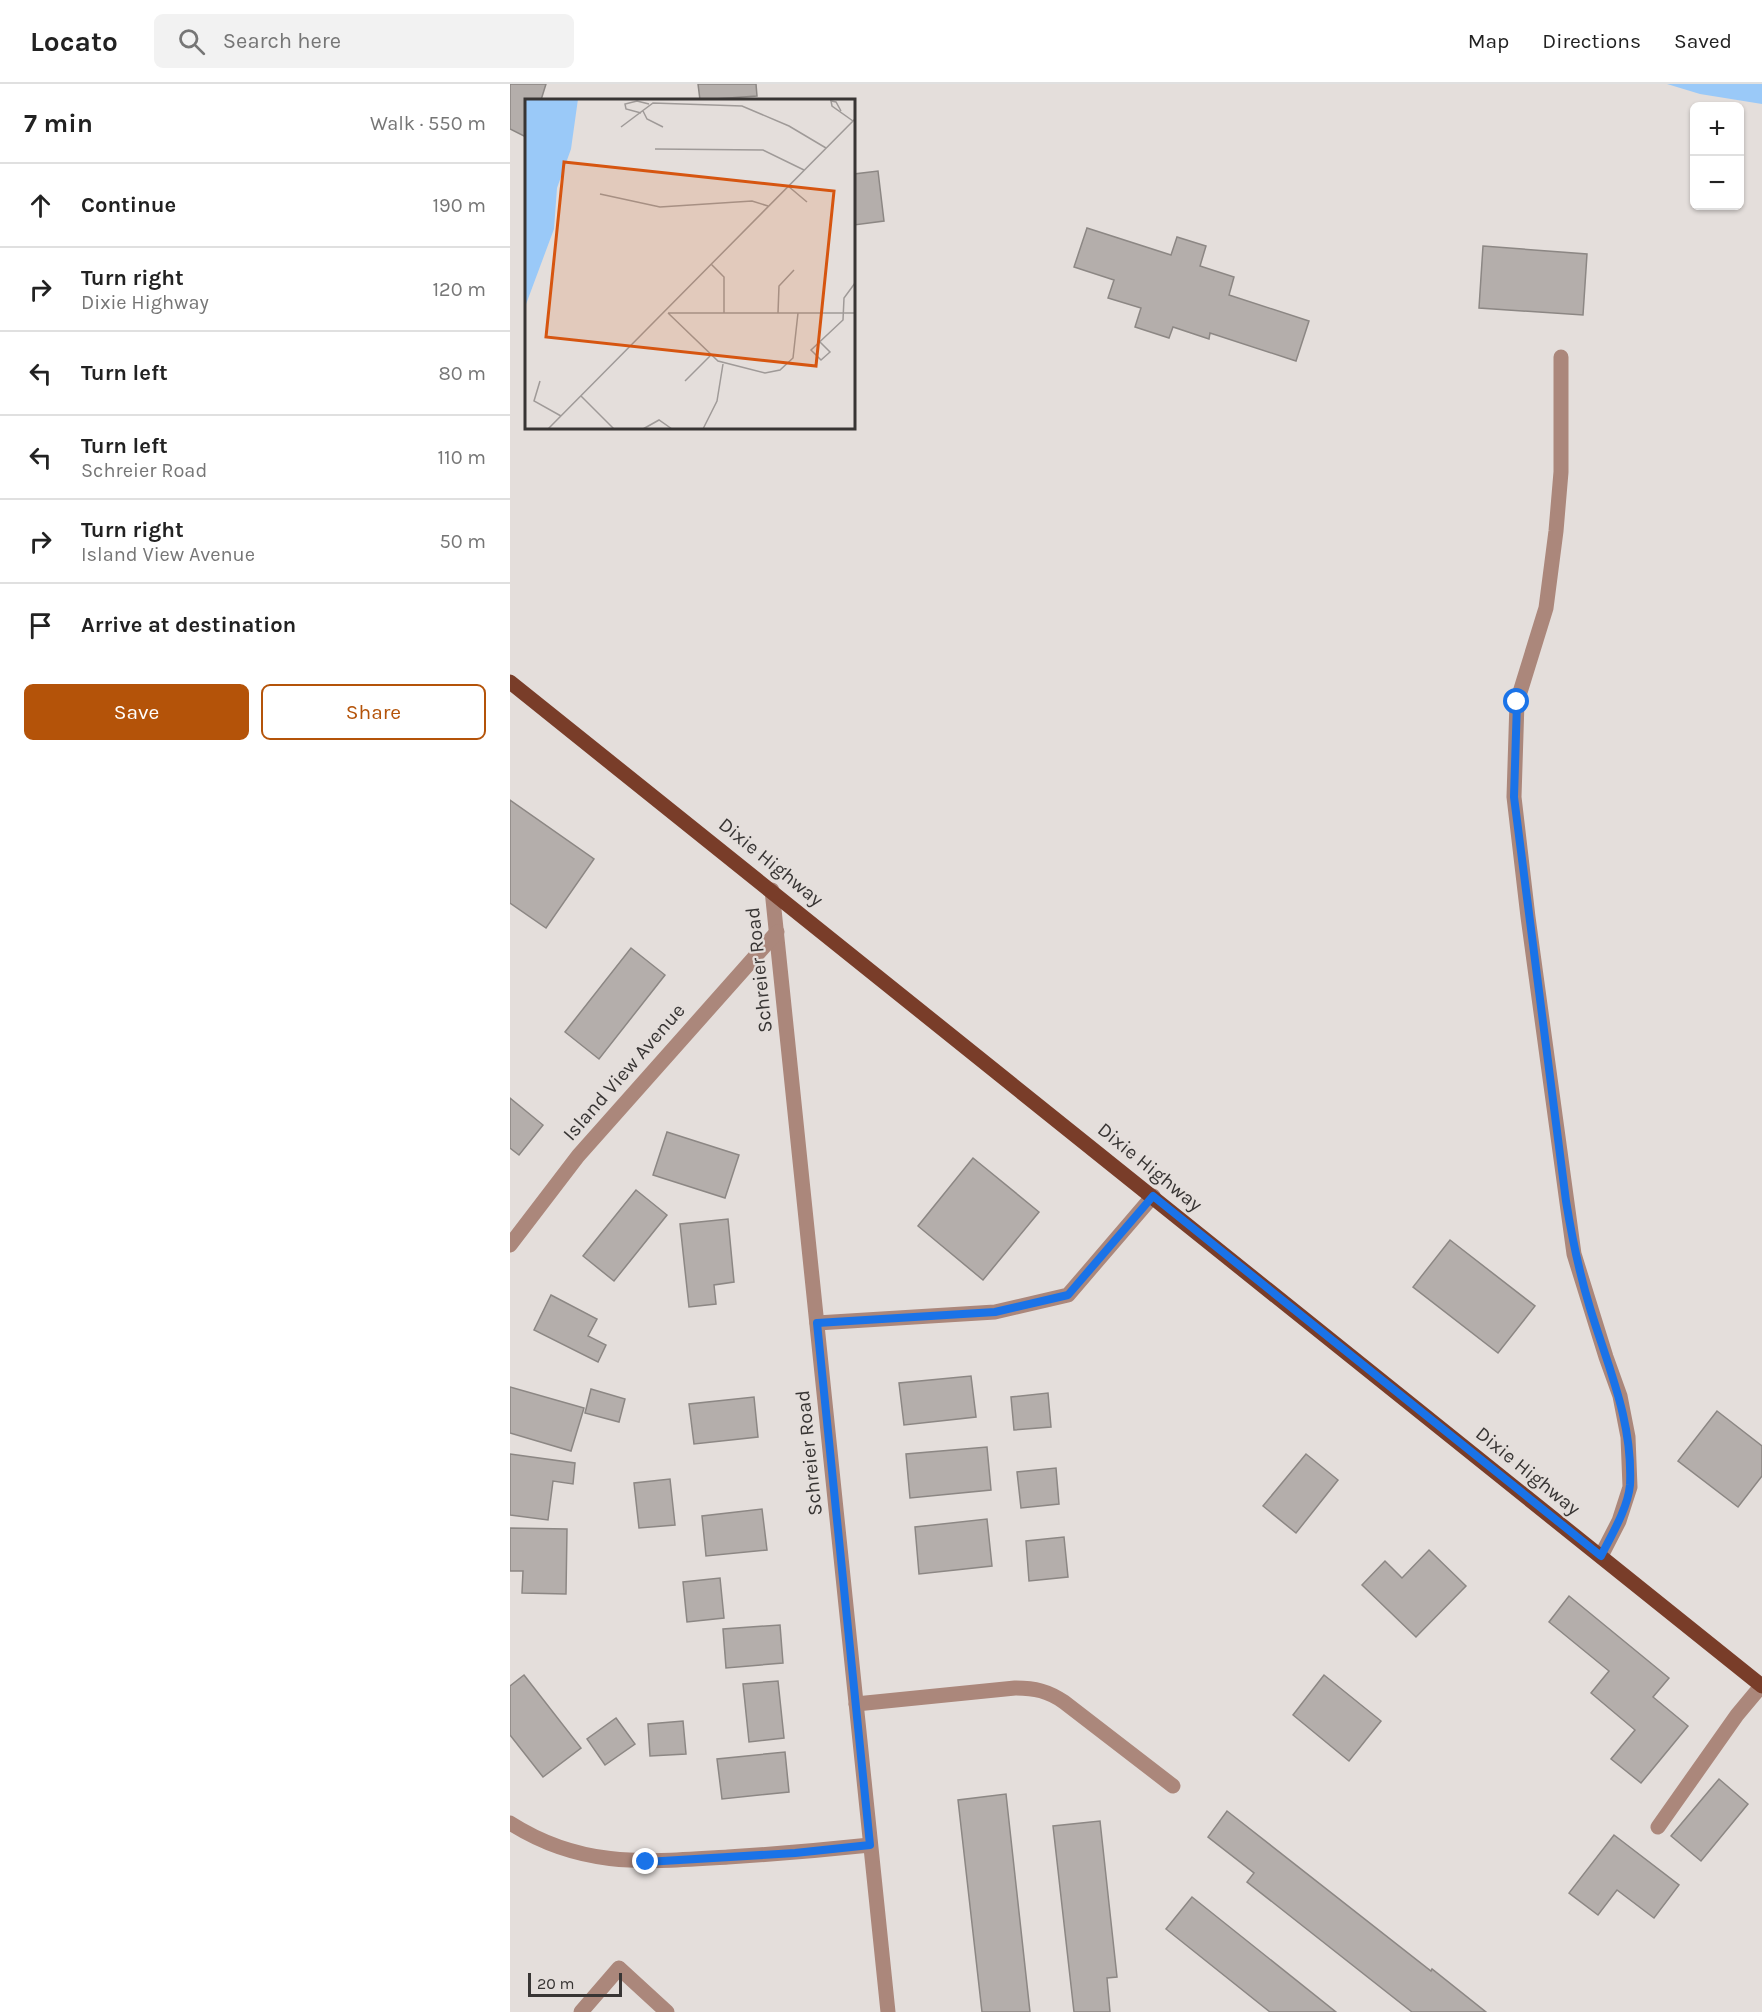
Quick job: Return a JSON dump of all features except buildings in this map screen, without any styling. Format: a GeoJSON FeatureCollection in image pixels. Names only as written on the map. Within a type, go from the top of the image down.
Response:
{"type":"FeatureCollection","features":[{"type":"Feature","properties":{"kind":"main road","name":"Dixie Highway"},"geometry":{"type":"LineString","coordinates":[[510,682],[1762,1686]]}},
{"type":"Feature","properties":{"kind":"street"},"geometry":{"type":"LineString","coordinates":[[1561,357],[1561,472],[1556,531],[1546,608],[1517,702],[1514,797],[1574,1254],[1602,1347],[1620,1396],[1628,1437],[1630,1487],[1619,1521],[1601,1556]]}},
{"type":"Feature","properties":{"kind":"street","name":"Schreier Road"},"geometry":{"type":"LineString","coordinates":[[772,890],[888,2012]]}},
{"type":"Feature","properties":{"kind":"street","name":"Island View Avenue"},"geometry":{"type":"LineString","coordinates":[[510,1245],[578,1156],[777,932]]}},
{"type":"Feature","properties":{"kind":"street"},"geometry":{"type":"LineString","coordinates":[[817,1323],[995,1312],[1068,1295],[1153,1196]]}},
{"type":"Feature","properties":{"kind":"street"},"geometry":{"type":"LineString","coordinates":[[1658,1827],[1730,1724],[1762,1686]]}},
{"type":"Feature","properties":{"kind":"street"},"geometry":{"type":"LineString","coordinates":[[856,1704],[1032,1688],[1050,1693],[1064,1702],[1173,1786]]}},
{"type":"Feature","properties":{"kind":"street"},"geometry":{"type":"LineString","coordinates":[[510,1823],[550,1845],[597,1858],[646,1862],[795,1853],[870,1845]]}},
{"type":"Feature","properties":{"kind":"street"},"geometry":{"type":"LineString","coordinates":[[581,2012],[619,1968],[667,2012]]}},
{"type":"Feature","properties":{"kind":"water"},"geometry":{"type":"Polygon","coordinates":[[[1667,84],[1762,84],[1762,104],[1700,94],[1667,84]]]}},
{"type":"Feature","properties":{"kind":"route"},"geometry":{"type":"LineString","coordinates":[[646,1862],[795,1853],[870,1845],[817,1323],[995,1312],[1068,1295],[1153,1196],[1601,1556],[1619,1521],[1630,1487],[1628,1437],[1620,1396],[1574,1254],[1514,797],[1517,702]]}}]}
